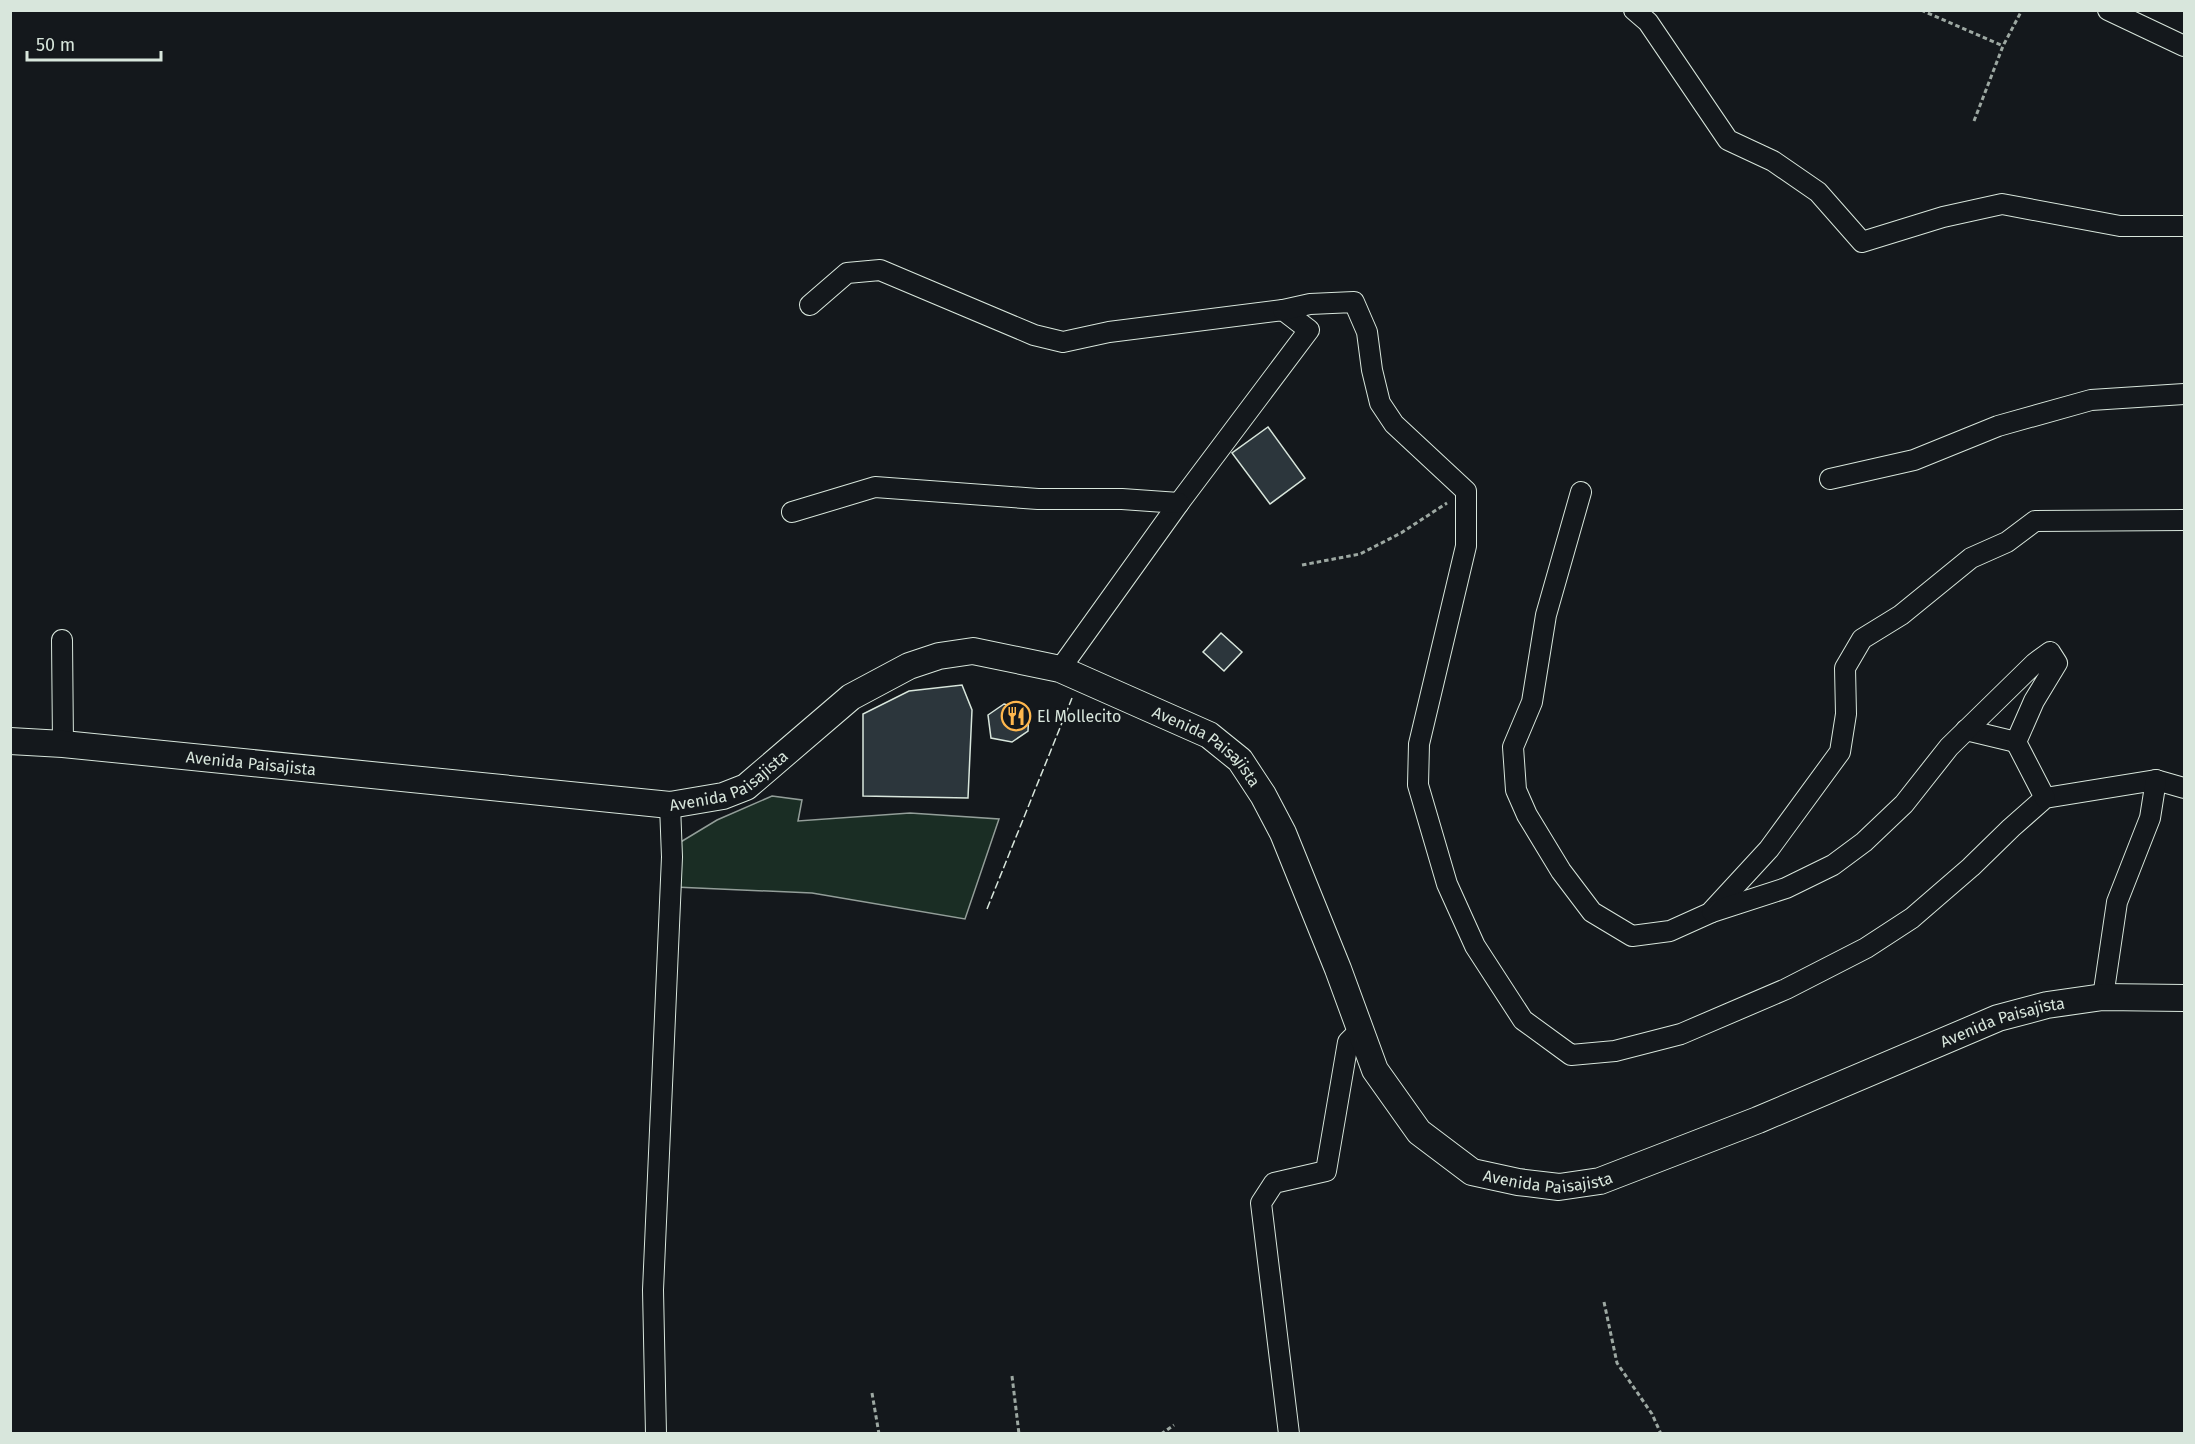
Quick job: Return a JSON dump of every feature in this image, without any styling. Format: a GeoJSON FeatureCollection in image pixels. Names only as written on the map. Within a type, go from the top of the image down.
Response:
{"type":"FeatureCollection","features":[{"type":"Feature","properties":{"kind":"main road","name":"Avenida Paisajista"},"geometry":{"type":"LineString","coordinates":[[10,741],[63,744],[670,805],[723,796],[746,787],[851,698],[909,666],[939,656],[974,651],[1060,669],[1209,735],[1240,760],[1263,795],[1283,833],[1338,969],[1375,1070],[1419,1132],[1472,1172],[1518,1182],[1559,1187],[1600,1181],[1758,1120],[1998,1018],[2047,1005],[2103,997],[2184,998]]}},
{"type":"Feature","properties":{"kind":"street"},"geometry":{"type":"LineString","coordinates":[[1634,10],[1648,22],[1728,140],[1773,161],[1818,192],[1862,242],[1943,217],[2002,204],[2120,226],[2184,226]]}},
{"type":"Feature","properties":{"kind":"street"},"geometry":{"type":"LineString","coordinates":[[2108,10],[2184,46]]}},
{"type":"Feature","properties":{"kind":"street"},"geometry":{"type":"LineString","coordinates":[[810,305],[847,273],[880,270],[1034,335],[1063,342],[1109,332],[1283,310],[1310,304],[1354,302],[1367,332],[1372,370],[1380,403],[1394,424],[1466,491],[1466,546],[1419,744],[1418,785],[1447,884],[1475,946],[1523,1020],[1571,1055],[1615,1051],[1681,1034],[1786,989],[1866,948],[1912,918],[2045,798],[2156,780],[2184,788]]}},
{"type":"Feature","properties":{"kind":"street"},"geometry":{"type":"LineString","coordinates":[[1060,669],[1179,503],[1308,330],[1283,310]]}},
{"type":"Feature","properties":{"kind":"street"},"geometry":{"type":"LineString","coordinates":[[1830,479],[1914,460],[1998,426],[2091,400],[2184,394]]}},
{"type":"Feature","properties":{"kind":"street"},"geometry":{"type":"LineString","coordinates":[[792,512],[875,487],[1038,499],[1122,499],[1179,503]]}},
{"type":"Feature","properties":{"kind":"street"},"geometry":{"type":"LineString","coordinates":[[1581,492],[1546,615],[1532,702],[1513,747],[1516,790],[1527,815],[1561,871],[1592,912],[1632,936],[1670,931],[1710,913],[1786,888],[1833,865],[1864,842],[1904,804],[1949,747],[2035,663],[2050,652],[2057,663],[2034,701],[2016,742]]}},
{"type":"Feature","properties":{"kind":"street"},"geometry":{"type":"LineString","coordinates":[[1710,913],[1769,849],[1840,752],[1846,714],[1845,668],[1862,639],[1901,615],[1971,558],[2007,542],[2036,521],[2184,520]]}},
{"type":"Feature","properties":{"kind":"street"},"geometry":{"type":"LineString","coordinates":[[62,640],[63,744]]}},
{"type":"Feature","properties":{"kind":"street"},"geometry":{"type":"LineString","coordinates":[[1966,730],[2016,742],[2045,798]]}},
{"type":"Feature","properties":{"kind":"street"},"geometry":{"type":"LineString","coordinates":[[2103,997],[2117,903],[2150,818],[2156,780]]}},
{"type":"Feature","properties":{"kind":"street"},"geometry":{"type":"LineString","coordinates":[[656,1434],[653,1290],[672,857],[670,805]]}},
{"type":"Feature","properties":{"kind":"street"},"geometry":{"type":"LineString","coordinates":[[1289,1434],[1261,1203],[1274,1183],[1326,1171],[1348,1042],[1360,1030]]}},
{"type":"Feature","properties":{"kind":"path"},"geometry":{"type":"LineString","coordinates":[[1921,10],[2003,46]]}},
{"type":"Feature","properties":{"kind":"path"},"geometry":{"type":"LineString","coordinates":[[1974,121],[2003,46],[2022,10]]}},
{"type":"Feature","properties":{"kind":"path"},"geometry":{"type":"LineString","coordinates":[[1302,565],[1360,554],[1401,533],[1466,491]]}},
{"type":"Feature","properties":{"kind":"path"},"geometry":{"type":"LineString","coordinates":[[1604,1302],[1617,1364],[1652,1414],[1661,1434]]}},
{"type":"Feature","properties":{"kind":"path"},"geometry":{"type":"LineString","coordinates":[[1012,1376],[1019,1434]]}},
{"type":"Feature","properties":{"kind":"path"},"geometry":{"type":"LineString","coordinates":[[872,1393],[879,1434]]}},
{"type":"Feature","properties":{"kind":"path"},"geometry":{"type":"LineString","coordinates":[[1161,1434],[1174,1425]]}},
{"type":"Feature","properties":{"kind":"green space"},"geometry":{"type":"Polygon","coordinates":[[[772,796],[802,800],[798,821],[910,813],[999,819],[965,919],[812,893],[675,887],[674,846],[717,820],[772,796]]]}},
{"type":"Feature","properties":{"kind":"building"},"geometry":{"type":"Polygon","coordinates":[[[1268,427],[1305,478],[1270,504],[1232,453],[1268,427]]]}},
{"type":"Feature","properties":{"kind":"building"},"geometry":{"type":"Polygon","coordinates":[[[1221,633],[1242,652],[1224,671],[1203,652],[1221,633]]]}},
{"type":"Feature","properties":{"kind":"building"},"geometry":{"type":"Polygon","coordinates":[[[962,685],[972,710],[968,798],[863,796],[863,714],[909,691],[962,685]]]}},
{"type":"Feature","properties":{"kind":"building"},"geometry":{"type":"Polygon","coordinates":[[[1004,704],[1029,711],[1028,731],[1012,742],[991,738],[988,715],[1004,704]]]}},
{"type":"Feature","properties":{"kind":"fence"},"geometry":{"type":"LineString","coordinates":[[987,909],[1072,698]]}},
{"type":"Feature","properties":{"kind":"place","name":"El Mollecito"},"geometry":{"type":"Point","coordinates":[1016,716]}}]}
